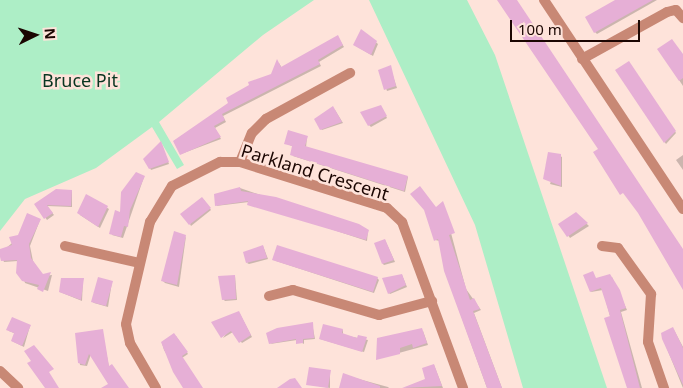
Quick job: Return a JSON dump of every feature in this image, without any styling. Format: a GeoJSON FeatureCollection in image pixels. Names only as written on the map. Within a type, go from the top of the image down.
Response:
{"type":"FeatureCollection","features":[{"type":"Feature","properties":{"kind":"street"},"geometry":{"type":"LineString","coordinates":[[544,0],[582,59],[680,198],[683,209]]}},
{"type":"Feature","properties":{"kind":"street"},"geometry":{"type":"LineString","coordinates":[[582,59],[667,12],[676,10],[683,18]]}},
{"type":"Feature","properties":{"kind":"street"},"geometry":{"type":"LineString","coordinates":[[240,162],[252,133],[266,119],[350,73]]}},
{"type":"Feature","properties":{"kind":"street","name":"Parkland Crescent"},"geometry":{"type":"LineString","coordinates":[[156,388],[136,356],[126,324],[139,263],[154,211],[172,186],[206,167],[240,162],[387,208],[412,240],[463,388]]}},
{"type":"Feature","properties":{"kind":"street"},"geometry":{"type":"LineString","coordinates":[[65,246],[139,263]]}},
{"type":"Feature","properties":{"kind":"street"},"geometry":{"type":"LineString","coordinates":[[602,246],[618,248],[651,294],[648,342],[664,388]]}},
{"type":"Feature","properties":{"kind":"street"},"geometry":{"type":"LineString","coordinates":[[269,296],[292,290],[379,315],[432,301]]}},
{"type":"Feature","properties":{"kind":"street"},"geometry":{"type":"LineString","coordinates":[[0,371],[18,388]]}},
{"type":"Feature","properties":{"kind":"green space","name":"Bruce Pit"},"geometry":{"type":"Polygon","coordinates":[[[0,0],[314,0],[263,35],[159,122],[184,165],[177,169],[152,127],[96,168],[25,199],[0,231],[0,0]]]}},
{"type":"Feature","properties":{"kind":"green space"},"geometry":{"type":"Polygon","coordinates":[[[369,0],[467,0],[495,55],[607,388],[523,388],[475,225],[369,0]]]}},
{"type":"Feature","properties":{"kind":"building"},"geometry":{"type":"Polygon","coordinates":[[[497,0],[517,0],[683,249],[683,290],[638,213],[623,193],[620,195],[593,152],[598,149],[497,0]]]}},
{"type":"Feature","properties":{"kind":"building"},"geometry":{"type":"Polygon","coordinates":[[[615,0],[653,0],[594,33],[585,17],[615,0]]]}},
{"type":"Feature","properties":{"kind":"building"},"geometry":{"type":"Polygon","coordinates":[[[361,29],[377,41],[371,55],[353,45],[361,29]]]}},
{"type":"Feature","properties":{"kind":"building"},"geometry":{"type":"Polygon","coordinates":[[[338,35],[343,45],[318,60],[320,64],[222,114],[225,120],[214,126],[221,137],[180,155],[173,141],[228,103],[226,98],[249,85],[248,82],[271,74],[277,59],[281,67],[338,35]]]}},
{"type":"Feature","properties":{"kind":"building"},"geometry":{"type":"Polygon","coordinates":[[[672,39],[683,54],[683,78],[679,81],[657,49],[672,39]]]}},
{"type":"Feature","properties":{"kind":"building"},"geometry":{"type":"Polygon","coordinates":[[[629,61],[676,131],[664,143],[615,70],[629,61]]]}},
{"type":"Feature","properties":{"kind":"building"},"geometry":{"type":"Polygon","coordinates":[[[391,65],[396,86],[384,90],[378,70],[391,65]]]}},
{"type":"Feature","properties":{"kind":"building"},"geometry":{"type":"Polygon","coordinates":[[[381,105],[387,116],[368,126],[360,112],[381,105]]]}},
{"type":"Feature","properties":{"kind":"building"},"geometry":{"type":"Polygon","coordinates":[[[333,106],[342,122],[320,130],[314,119],[333,106]]]}},
{"type":"Feature","properties":{"kind":"building"},"geometry":{"type":"Polygon","coordinates":[[[288,130],[308,136],[305,146],[408,176],[404,191],[290,155],[292,146],[284,144],[288,130]]]}},
{"type":"Feature","properties":{"kind":"building"},"geometry":{"type":"Polygon","coordinates":[[[161,141],[169,162],[149,169],[143,159],[161,141]]]}},
{"type":"Feature","properties":{"kind":"building"},"geometry":{"type":"Polygon","coordinates":[[[548,152],[561,154],[561,186],[543,179],[548,152]]]}},
{"type":"Feature","properties":{"kind":"building"},"geometry":{"type":"Polygon","coordinates":[[[136,172],[145,176],[130,210],[128,227],[124,226],[121,237],[109,234],[115,210],[120,212],[121,192],[136,172]]]}},
{"type":"Feature","properties":{"kind":"building"},"geometry":{"type":"Polygon","coordinates":[[[420,186],[436,207],[443,201],[455,233],[449,235],[470,300],[474,298],[480,309],[473,311],[502,388],[487,388],[444,271],[438,239],[434,241],[424,210],[410,194],[420,186]]]}},
{"type":"Feature","properties":{"kind":"building"},"geometry":{"type":"Polygon","coordinates":[[[240,187],[241,191],[276,197],[359,224],[369,230],[366,240],[247,205],[248,201],[215,206],[214,194],[240,187]]]}},
{"type":"Feature","properties":{"kind":"building"},"geometry":{"type":"Polygon","coordinates":[[[56,189],[72,190],[71,206],[47,205],[53,213],[44,219],[34,204],[56,189]]]}},
{"type":"Feature","properties":{"kind":"building"},"geometry":{"type":"Polygon","coordinates":[[[86,194],[108,206],[98,227],[77,213],[86,194]]]}},
{"type":"Feature","properties":{"kind":"building"},"geometry":{"type":"Polygon","coordinates":[[[202,197],[211,208],[189,225],[180,214],[202,197]]]}},
{"type":"Feature","properties":{"kind":"building"},"geometry":{"type":"Polygon","coordinates":[[[576,212],[588,223],[567,237],[558,224],[576,212]]]}},
{"type":"Feature","properties":{"kind":"building"},"geometry":{"type":"Polygon","coordinates":[[[27,213],[41,219],[29,244],[31,258],[43,274],[51,272],[43,292],[37,289],[39,285],[22,281],[16,273],[17,260],[1,261],[0,257],[0,249],[12,245],[9,237],[18,235],[27,213]]]}},
{"type":"Feature","properties":{"kind":"building"},"geometry":{"type":"Polygon","coordinates":[[[174,231],[186,235],[177,285],[161,281],[174,231]]]}},
{"type":"Feature","properties":{"kind":"building"},"geometry":{"type":"Polygon","coordinates":[[[385,239],[394,260],[382,264],[374,243],[385,239]]]}},
{"type":"Feature","properties":{"kind":"building"},"geometry":{"type":"Polygon","coordinates":[[[263,245],[267,258],[246,263],[243,252],[263,245]]]}},
{"type":"Feature","properties":{"kind":"building"},"geometry":{"type":"Polygon","coordinates":[[[277,245],[378,277],[373,292],[272,260],[277,245]]]}},
{"type":"Feature","properties":{"kind":"building"},"geometry":{"type":"Polygon","coordinates":[[[593,271],[596,278],[610,274],[620,290],[626,308],[620,310],[640,388],[627,388],[604,318],[610,316],[601,288],[590,292],[583,275],[593,271]]]}},
{"type":"Feature","properties":{"kind":"building"},"geometry":{"type":"Polygon","coordinates":[[[402,274],[406,285],[388,294],[382,278],[402,274]]]}},
{"type":"Feature","properties":{"kind":"building"},"geometry":{"type":"Polygon","coordinates":[[[235,275],[236,299],[222,300],[218,276],[235,275]]]}},
{"type":"Feature","properties":{"kind":"building"},"geometry":{"type":"Polygon","coordinates":[[[98,277],[113,281],[106,306],[91,302],[98,277]]]}},
{"type":"Feature","properties":{"kind":"building"},"geometry":{"type":"Polygon","coordinates":[[[61,278],[84,278],[81,300],[59,292],[61,278]]]}},
{"type":"Feature","properties":{"kind":"building"},"geometry":{"type":"Polygon","coordinates":[[[239,311],[251,335],[239,343],[231,331],[221,338],[211,322],[239,311]]]}},
{"type":"Feature","properties":{"kind":"building"},"geometry":{"type":"Polygon","coordinates":[[[12,317],[31,325],[22,346],[11,341],[14,333],[6,330],[12,317]]]}},
{"type":"Feature","properties":{"kind":"building"},"geometry":{"type":"Polygon","coordinates":[[[313,322],[314,338],[303,339],[303,343],[296,344],[296,339],[269,344],[266,333],[277,328],[313,322]]]}},
{"type":"Feature","properties":{"kind":"building"},"geometry":{"type":"Polygon","coordinates":[[[323,324],[343,329],[342,333],[357,338],[358,335],[367,337],[362,352],[319,339],[323,324]]]}},
{"type":"Feature","properties":{"kind":"building"},"geometry":{"type":"Polygon","coordinates":[[[673,327],[683,348],[683,385],[662,339],[661,333],[673,327]]]}},
{"type":"Feature","properties":{"kind":"building"},"geometry":{"type":"Polygon","coordinates":[[[422,328],[427,343],[413,348],[412,344],[400,348],[400,354],[376,360],[377,338],[422,328]]]}},
{"type":"Feature","properties":{"kind":"building"},"geometry":{"type":"Polygon","coordinates":[[[103,329],[109,366],[112,364],[129,388],[101,388],[108,384],[89,354],[85,365],[78,363],[75,333],[103,329]]]}},
{"type":"Feature","properties":{"kind":"building"},"geometry":{"type":"Polygon","coordinates":[[[174,333],[188,352],[182,356],[203,388],[183,388],[173,372],[161,342],[174,333]]]}},
{"type":"Feature","properties":{"kind":"building"},"geometry":{"type":"Polygon","coordinates":[[[34,345],[54,369],[49,372],[59,388],[45,388],[27,363],[31,361],[24,351],[34,345]]]}},
{"type":"Feature","properties":{"kind":"building"},"geometry":{"type":"Polygon","coordinates":[[[434,364],[442,386],[402,388],[425,379],[422,368],[434,364]]]}},
{"type":"Feature","properties":{"kind":"building"},"geometry":{"type":"Polygon","coordinates":[[[309,367],[331,370],[328,388],[306,385],[309,367]]]}},
{"type":"Feature","properties":{"kind":"building"},"geometry":{"type":"Polygon","coordinates":[[[343,373],[380,386],[380,388],[339,388],[343,373]]]}},
{"type":"Feature","properties":{"kind":"building"},"geometry":{"type":"Polygon","coordinates":[[[295,378],[302,388],[277,388],[290,379],[295,378]]]}}]}
